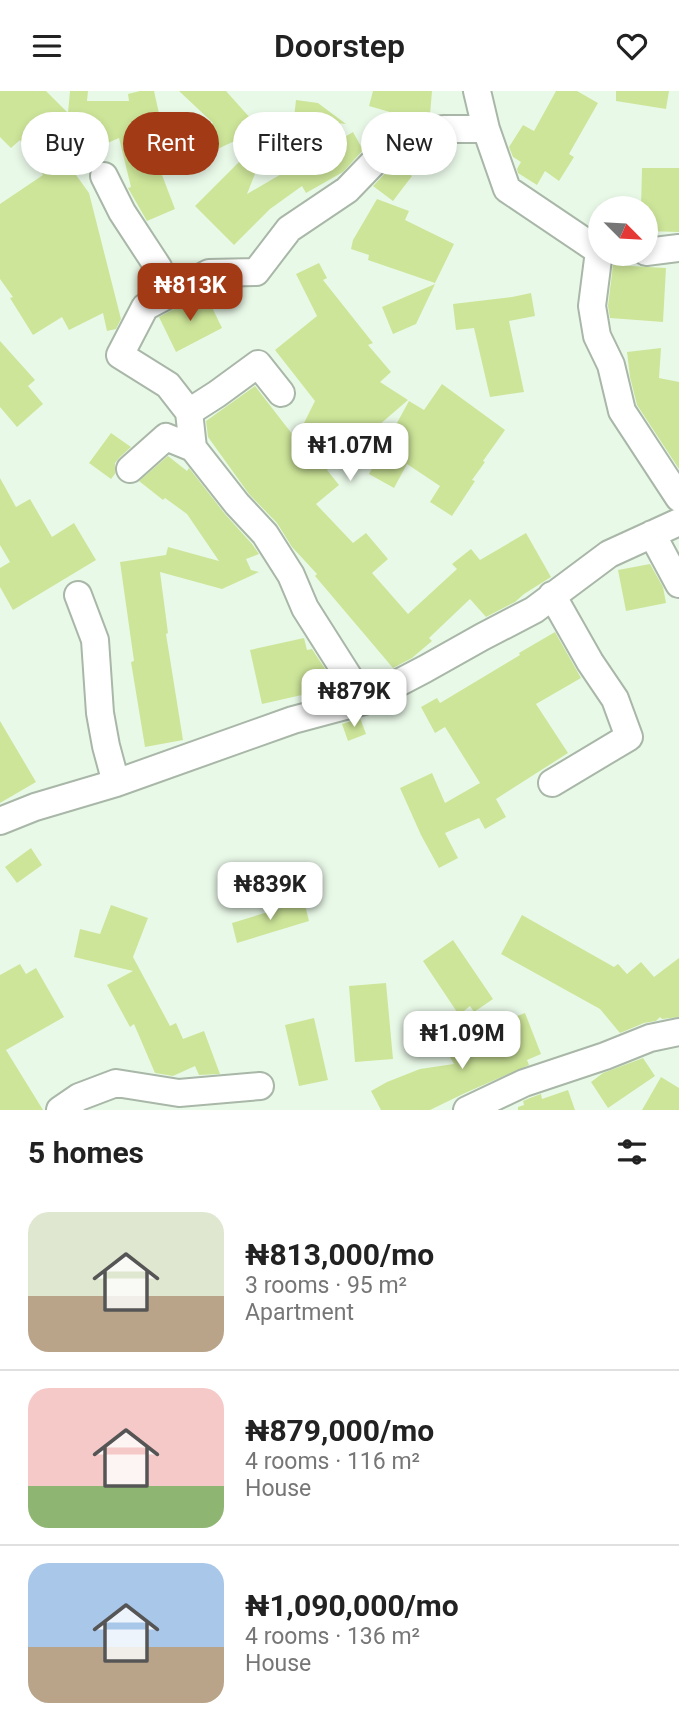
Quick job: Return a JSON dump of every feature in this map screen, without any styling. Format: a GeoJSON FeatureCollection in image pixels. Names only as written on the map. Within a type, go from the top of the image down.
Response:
{"type":"FeatureCollection","features":[{"type":"Feature","properties":{"kind":"street"},"geometry":{"type":"LineString","coordinates":[[477,91],[486,129],[507,189],[588,244]]}},
{"type":"Feature","properties":{"kind":"street"},"geometry":{"type":"LineString","coordinates":[[192,448],[189,412],[168,385],[120,355],[145,307],[209,273],[256,272],[289,229],[347,190],[402,133],[486,129]]}},
{"type":"Feature","properties":{"kind":"street"},"geometry":{"type":"LineString","coordinates":[[104,176],[122,212],[158,267],[169,294]]}},
{"type":"Feature","properties":{"kind":"street"},"geometry":{"type":"LineString","coordinates":[[658,251],[679,248]]}},
{"type":"Feature","properties":{"kind":"street"},"geometry":{"type":"LineString","coordinates":[[597,266],[592,306],[597,336],[611,365],[622,411],[679,498]]}},
{"type":"Feature","properties":{"kind":"street"},"geometry":{"type":"LineString","coordinates":[[189,412],[258,364],[281,393]]}},
{"type":"Feature","properties":{"kind":"street"},"geometry":{"type":"LineString","coordinates":[[130,469],[166,436],[192,448],[265,534],[291,575],[305,608],[364,701]]}},
{"type":"Feature","properties":{"kind":"street"},"geometry":{"type":"LineString","coordinates":[[0,821],[293,720],[364,701],[534,610],[609,554],[679,522]]}},
{"type":"Feature","properties":{"kind":"street"},"geometry":{"type":"LineString","coordinates":[[652,534],[679,584]]}},
{"type":"Feature","properties":{"kind":"street"},"geometry":{"type":"LineString","coordinates":[[78,595],[95,640],[100,713],[116,783]]}},
{"type":"Feature","properties":{"kind":"street"},"geometry":{"type":"LineString","coordinates":[[552,595],[615,699],[629,737],[552,783]]}},
{"type":"Feature","properties":{"kind":"street"},"geometry":{"type":"LineString","coordinates":[[467,1110],[524,1083],[606,1056],[650,1038],[679,1032]]}},
{"type":"Feature","properties":{"kind":"street"},"geometry":{"type":"LineString","coordinates":[[60,1110],[79,1097],[116,1083],[179,1093],[260,1086]]}},
{"type":"Feature","properties":{"kind":"building"},"geometry":{"type":"Polygon","coordinates":[[[0,91],[46,91],[67,112],[21,112],[21,142],[11,148],[0,137],[0,91]]]}},
{"type":"Feature","properties":{"kind":"building"},"geometry":{"type":"Polygon","coordinates":[[[70,91],[88,91],[87,101],[129,101],[128,94],[154,91],[159,112],[123,112],[123,154],[119,138],[109,142],[109,112],[68,112],[70,91]]]}},
{"type":"Feature","properties":{"kind":"building"},"geometry":{"type":"Polygon","coordinates":[[[179,91],[226,91],[245,112],[233,112],[233,142],[219,148],[219,112],[201,112],[179,91]]]}},
{"type":"Feature","properties":{"kind":"building"},"geometry":{"type":"Polygon","coordinates":[[[373,91],[432,91],[430,112],[390,112],[369,106],[373,91]]]}},
{"type":"Feature","properties":{"kind":"building"},"geometry":{"type":"Polygon","coordinates":[[[556,91],[577,91],[598,103],[569,154],[574,157],[559,181],[545,171],[537,185],[518,173],[521,162],[513,157],[509,147],[523,125],[534,131],[556,91]]]}},
{"type":"Feature","properties":{"kind":"building"},"geometry":{"type":"Polygon","coordinates":[[[616,91],[669,91],[666,109],[616,101],[616,91]]]}},
{"type":"Feature","properties":{"kind":"building"},"geometry":{"type":"Polygon","coordinates":[[[296,100],[318,103],[330,112],[295,112],[296,100]]]}},
{"type":"Feature","properties":{"kind":"building"},"geometry":{"type":"Polygon","coordinates":[[[353,132],[361,146],[361,152],[347,168],[347,136],[353,132]]]}},
{"type":"Feature","properties":{"kind":"building"},"geometry":{"type":"Polygon","coordinates":[[[233,168],[233,175],[254,175],[247,194],[279,175],[338,175],[306,193],[302,186],[270,209],[234,245],[195,206],[233,168]]]}},
{"type":"Feature","properties":{"kind":"building"},"geometry":{"type":"Polygon","coordinates":[[[642,168],[679,168],[679,232],[658,231],[658,196],[641,196],[642,168]]]}},
{"type":"Feature","properties":{"kind":"building"},"geometry":{"type":"Polygon","coordinates":[[[43,175],[76,175],[89,193],[121,319],[116,329],[107,331],[103,313],[69,330],[62,317],[33,335],[0,279],[0,204],[43,175]]]}},
{"type":"Feature","properties":{"kind":"building"},"geometry":{"type":"Polygon","coordinates":[[[128,175],[162,175],[175,209],[147,221],[128,188],[131,187],[128,175]]]}},
{"type":"Feature","properties":{"kind":"building"},"geometry":{"type":"Polygon","coordinates":[[[384,175],[412,176],[393,201],[373,186],[384,175]]]}},
{"type":"Feature","properties":{"kind":"building"},"geometry":{"type":"Polygon","coordinates":[[[377,199],[409,211],[405,220],[454,244],[435,283],[368,260],[369,255],[351,249],[353,240],[377,199]]]}},
{"type":"Feature","properties":{"kind":"building"},"geometry":{"type":"Polygon","coordinates":[[[319,263],[327,278],[323,280],[373,343],[368,345],[391,372],[380,382],[408,400],[327,470],[339,485],[316,504],[353,543],[366,533],[388,559],[372,573],[408,614],[457,569],[452,564],[471,549],[480,560],[526,533],[551,577],[515,602],[486,617],[470,599],[429,638],[432,641],[412,658],[393,668],[315,576],[317,574],[292,547],[277,523],[249,494],[208,437],[206,421],[255,386],[296,439],[315,401],[275,350],[317,316],[296,274],[319,263]]]}},
{"type":"Feature","properties":{"kind":"building"},"geometry":{"type":"Polygon","coordinates":[[[613,266],[666,268],[663,322],[610,318],[608,306],[613,266]]]}},
{"type":"Feature","properties":{"kind":"building"},"geometry":{"type":"Polygon","coordinates":[[[435,284],[416,324],[393,334],[382,307],[435,284]]]}},
{"type":"Feature","properties":{"kind":"building"},"geometry":{"type":"Polygon","coordinates":[[[205,293],[222,328],[176,352],[159,317],[205,293]]]}},
{"type":"Feature","properties":{"kind":"building"},"geometry":{"type":"Polygon","coordinates":[[[531,293],[535,316],[509,321],[524,392],[490,397],[474,328],[456,330],[453,304],[531,293]]]}},
{"type":"Feature","properties":{"kind":"building"},"geometry":{"type":"Polygon","coordinates":[[[0,341],[35,380],[28,386],[43,404],[17,427],[0,407],[0,341]]]}},
{"type":"Feature","properties":{"kind":"building"},"geometry":{"type":"Polygon","coordinates":[[[661,348],[659,378],[679,382],[679,469],[637,405],[630,377],[627,352],[661,348]]]}},
{"type":"Feature","properties":{"kind":"building"},"geometry":{"type":"Polygon","coordinates":[[[442,384],[505,430],[483,461],[485,462],[472,480],[475,481],[452,516],[430,502],[440,486],[407,464],[394,488],[369,474],[409,401],[424,410],[442,384]]]}},
{"type":"Feature","properties":{"kind":"building"},"geometry":{"type":"Polygon","coordinates":[[[111,433],[131,447],[115,463],[115,474],[111,479],[89,463],[111,433]]]}},
{"type":"Feature","properties":{"kind":"building"},"geometry":{"type":"Polygon","coordinates":[[[168,456],[187,471],[189,468],[252,544],[259,554],[246,559],[251,570],[259,572],[222,589],[160,572],[166,634],[183,740],[145,747],[131,662],[134,661],[120,562],[166,555],[168,547],[219,561],[187,514],[139,481],[168,456]]]}},
{"type":"Feature","properties":{"kind":"building"},"geometry":{"type":"Polygon","coordinates":[[[0,478],[16,507],[30,499],[52,537],[74,523],[96,560],[13,610],[0,587],[0,568],[10,562],[0,545],[0,478]]]}},
{"type":"Feature","properties":{"kind":"building"},"geometry":{"type":"Polygon","coordinates":[[[650,564],[663,587],[666,603],[626,611],[618,570],[650,564]]]}},
{"type":"Feature","properties":{"kind":"building"},"geometry":{"type":"Polygon","coordinates":[[[555,632],[581,678],[536,704],[568,753],[496,799],[506,817],[485,829],[479,818],[445,833],[458,858],[439,868],[400,788],[432,773],[445,803],[480,783],[445,727],[435,733],[421,707],[437,698],[440,703],[555,632]]]}},
{"type":"Feature","properties":{"kind":"building"},"geometry":{"type":"Polygon","coordinates":[[[304,638],[307,650],[312,649],[337,687],[262,704],[250,650],[304,638]]]}},
{"type":"Feature","properties":{"kind":"building"},"geometry":{"type":"Polygon","coordinates":[[[360,718],[366,734],[348,741],[342,724],[360,718]]]}},
{"type":"Feature","properties":{"kind":"building"},"geometry":{"type":"Polygon","coordinates":[[[0,721],[36,782],[0,803],[0,721]]]}},
{"type":"Feature","properties":{"kind":"building"},"geometry":{"type":"Polygon","coordinates":[[[31,848],[42,865],[17,883],[5,867],[31,848]]]}},
{"type":"Feature","properties":{"kind":"building"},"geometry":{"type":"Polygon","coordinates":[[[304,901],[309,921],[237,943],[232,923],[304,901]]]}},
{"type":"Feature","properties":{"kind":"building"},"geometry":{"type":"Polygon","coordinates":[[[111,905],[148,918],[133,957],[170,1026],[176,1023],[183,1039],[204,1031],[220,1074],[199,1075],[195,1066],[173,1076],[155,1073],[134,1024],[130,1027],[107,985],[133,971],[74,957],[80,929],[100,934],[111,905]]]}},
{"type":"Feature","properties":{"kind":"building"},"geometry":{"type":"Polygon","coordinates":[[[522,915],[614,967],[618,964],[627,974],[641,962],[654,977],[679,958],[679,1017],[660,1017],[656,1021],[620,1033],[600,1009],[501,954],[522,915]]]}},
{"type":"Feature","properties":{"kind":"building"},"geometry":{"type":"Polygon","coordinates":[[[453,940],[493,999],[474,1012],[470,1006],[459,1015],[423,961],[453,940]]]}},
{"type":"Feature","properties":{"kind":"building"},"geometry":{"type":"Polygon","coordinates":[[[20,964],[26,974],[36,968],[64,1017],[6,1050],[43,1110],[0,1110],[0,975],[20,964]]]}},
{"type":"Feature","properties":{"kind":"building"},"geometry":{"type":"Polygon","coordinates":[[[386,983],[393,1059],[355,1062],[349,986],[386,983]]]}},
{"type":"Feature","properties":{"kind":"building"},"geometry":{"type":"Polygon","coordinates":[[[525,1013],[541,1054],[527,1060],[529,1065],[430,1110],[381,1110],[371,1091],[420,1069],[454,1064],[450,1057],[506,1034],[502,1022],[525,1013]]]}},
{"type":"Feature","properties":{"kind":"building"},"geometry":{"type":"Polygon","coordinates":[[[314,1018],[328,1080],[299,1086],[285,1025],[314,1018]]]}},
{"type":"Feature","properties":{"kind":"building"},"geometry":{"type":"Polygon","coordinates":[[[643,1058],[655,1076],[608,1108],[591,1082],[603,1073],[643,1058]]]}},
{"type":"Feature","properties":{"kind":"building"},"geometry":{"type":"Polygon","coordinates":[[[661,1077],[679,1088],[679,1110],[642,1110],[661,1077]]]}},
{"type":"Feature","properties":{"kind":"building"},"geometry":{"type":"Polygon","coordinates":[[[568,1090],[575,1110],[518,1110],[518,1107],[524,1105],[523,1101],[530,1098],[541,1094],[542,1099],[568,1090]]]}}]}
